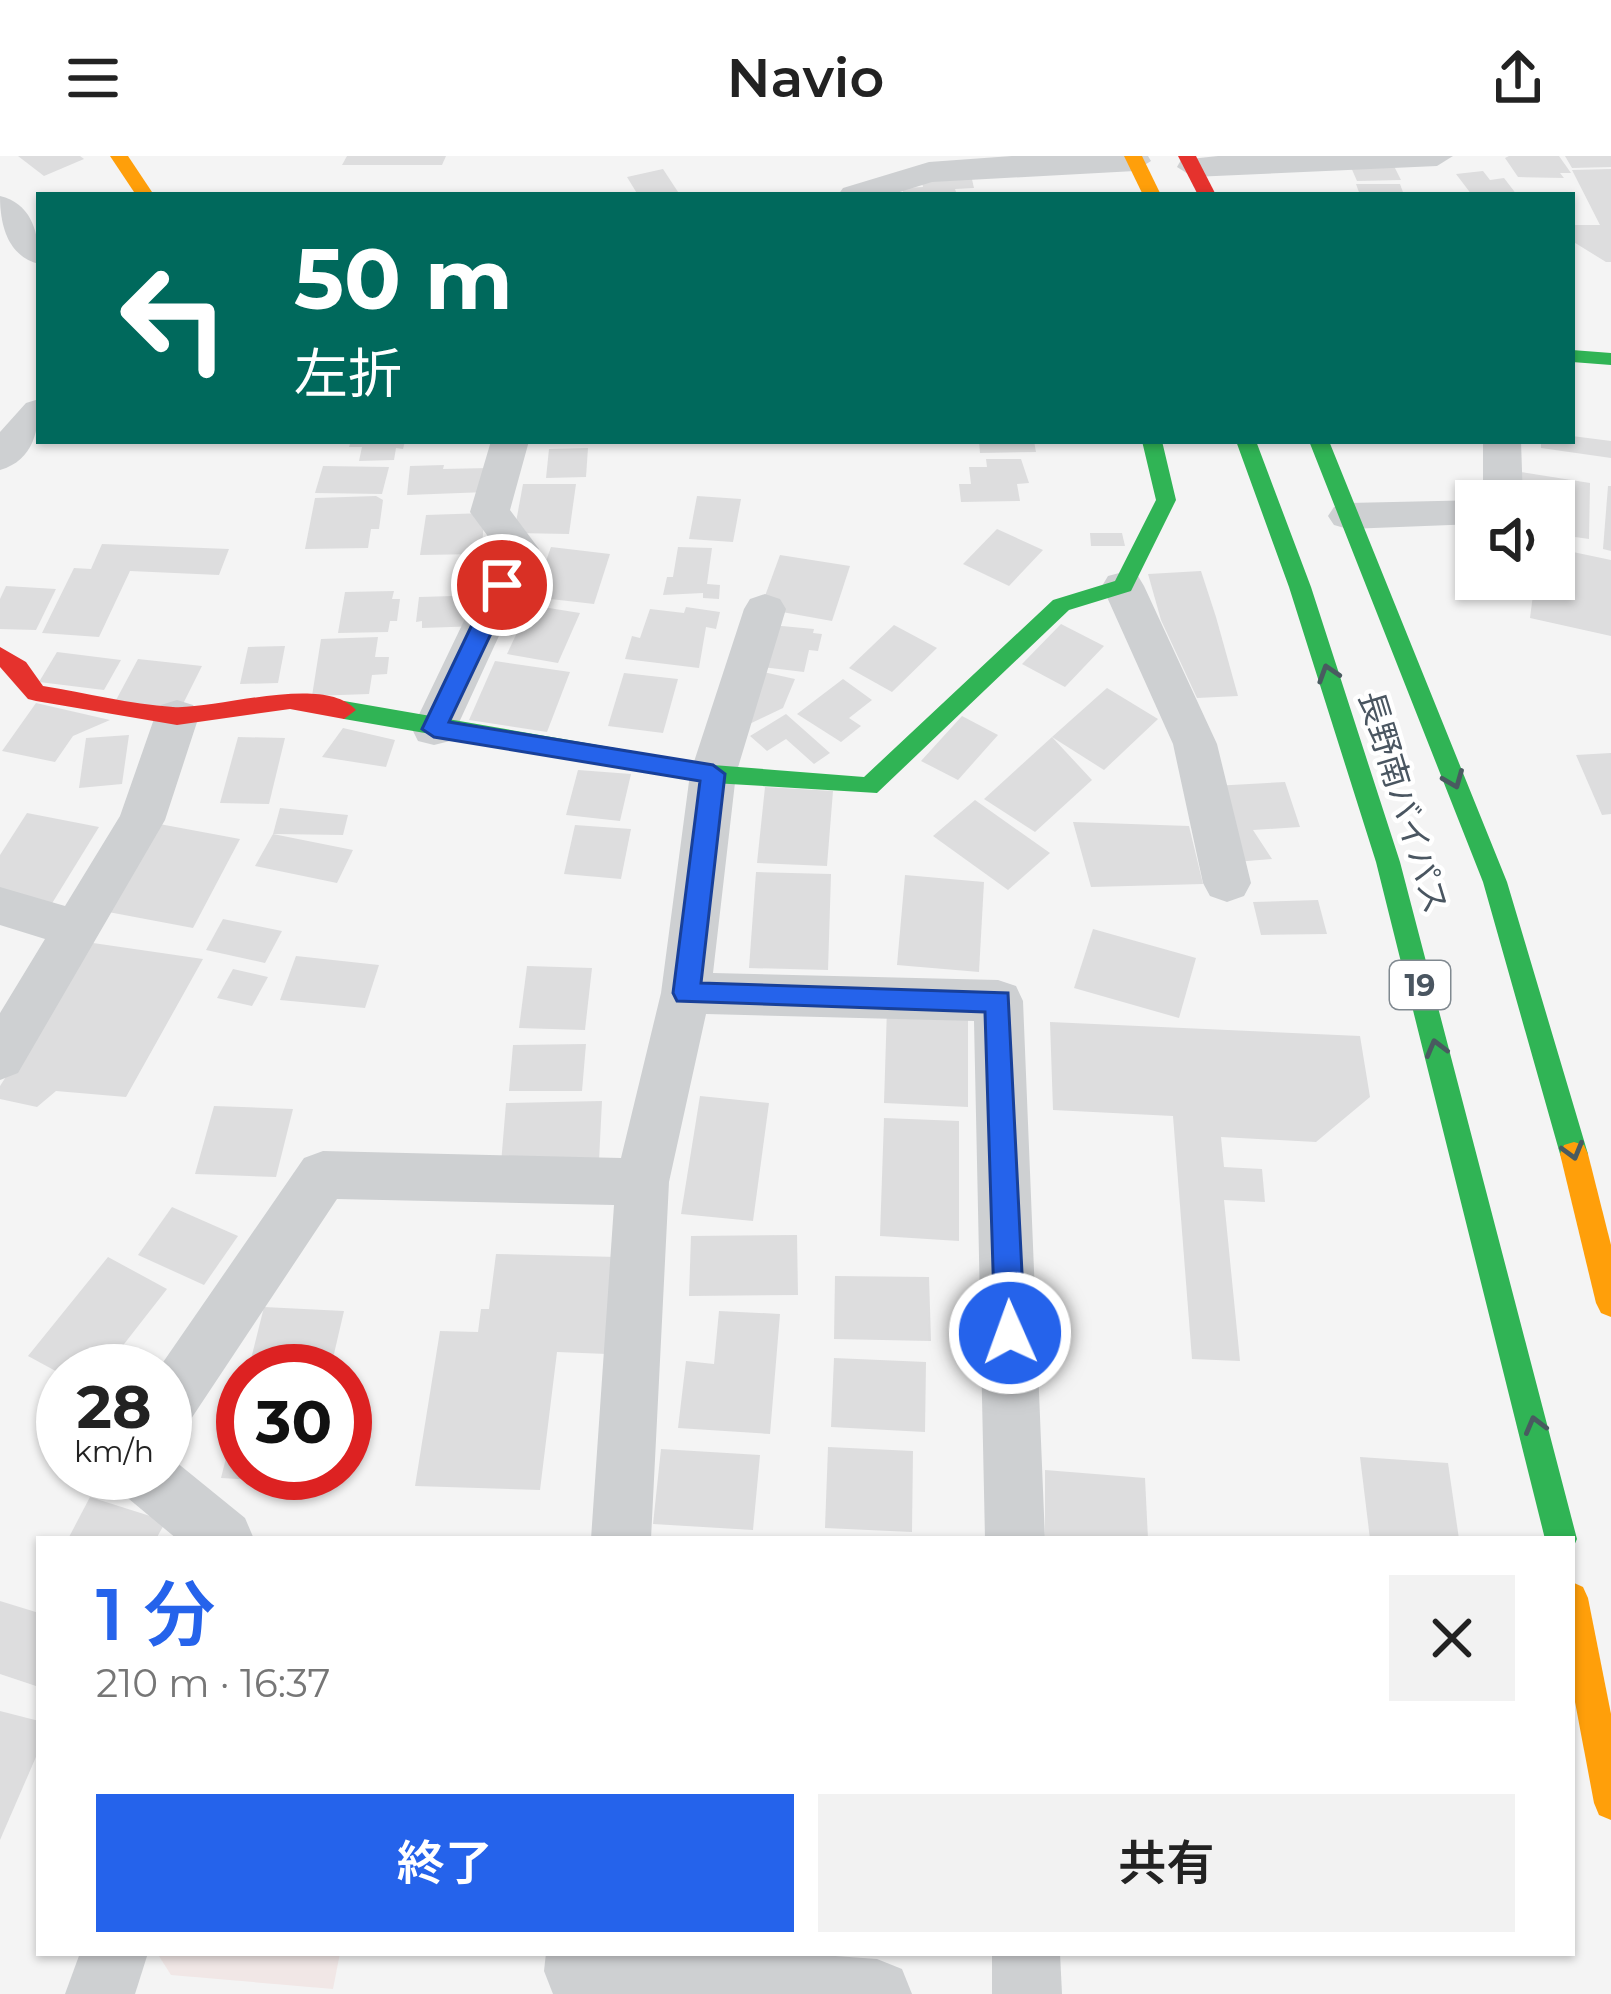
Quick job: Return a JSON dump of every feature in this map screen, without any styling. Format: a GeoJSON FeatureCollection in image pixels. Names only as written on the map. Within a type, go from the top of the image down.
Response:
{"type":"FeatureCollection","features":[{"type":"Feature","properties":{"kind":"main road"},"geometry":{"type":"LineString","coordinates":[[119,156],[143,192]]}},
{"type":"Feature","properties":{"kind":"main road"},"geometry":{"type":"LineString","coordinates":[[1134,159],[1150,192]]}},
{"type":"Feature","properties":{"kind":"main road"},"geometry":{"type":"LineString","coordinates":[[1575,356],[1611,359]]}},
{"type":"Feature","properties":{"kind":"main road"},"geometry":{"type":"LineString","coordinates":[[0,655],[18,668],[36,693],[178,716],[290,701],[713,774],[869,787],[1060,605],[1123,586],[1166,500],[1153,444]]}},
{"type":"Feature","properties":{"kind":"main road","name":"長野南バイパス"},"geometry":{"type":"LineString","coordinates":[[1247,444],[1300,587],[1388,862],[1560,1536]]}},
{"type":"Feature","properties":{"kind":"main road","name":"長野南バイパス"},"geometry":{"type":"LineString","coordinates":[[1320,444],[1495,881],[1577,1165],[1611,1303]]}},
{"type":"Feature","properties":{"kind":"main road"},"geometry":{"type":"LineString","coordinates":[[1575,1614],[1611,1803]]}},
{"type":"Feature","properties":{"kind":"street"},"geometry":{"type":"LineString","coordinates":[[1196,173],[1437,156]]}},
{"type":"Feature","properties":{"kind":"street"},"geometry":{"type":"LineString","coordinates":[[865,192],[929,172],[1134,159]]}},
{"type":"Feature","properties":{"kind":"street"},"geometry":{"type":"LineString","coordinates":[[0,206],[36,250]]}},
{"type":"Feature","properties":{"kind":"street"},"geometry":{"type":"LineString","coordinates":[[0,457],[36,415]]}},
{"type":"Feature","properties":{"kind":"street"},"geometry":{"type":"LineString","coordinates":[[434,729],[520,549],[490,512],[509,444]]}},
{"type":"Feature","properties":{"kind":"street"},"geometry":{"type":"LineString","coordinates":[[1502,444],[1503,480]]}},
{"type":"Feature","properties":{"kind":"street"},"geometry":{"type":"LineString","coordinates":[[1348,516],[1455,512]]}},
{"type":"Feature","properties":{"kind":"street"},"geometry":{"type":"LineString","coordinates":[[1123,586],[1196,744],[1227,883]]}},
{"type":"Feature","properties":{"kind":"street"},"geometry":{"type":"LineString","coordinates":[[621,1536],[642,1182],[686,993],[713,774],[765,609]]}},
{"type":"Feature","properties":{"kind":"street"},"geometry":{"type":"LineString","coordinates":[[0,1058],[142,820],[178,716]]}},
{"type":"Feature","properties":{"kind":"street"},"geometry":{"type":"LineString","coordinates":[[0,906],[79,930]]}},
{"type":"Feature","properties":{"kind":"street"},"geometry":{"type":"LineString","coordinates":[[686,993],[998,1001],[1015,1536]]}},
{"type":"Feature","properties":{"kind":"street"},"geometry":{"type":"LineString","coordinates":[[192,1368],[323,1175],[642,1182]]}},
{"type":"Feature","properties":{"kind":"street"},"geometry":{"type":"LineString","coordinates":[[177,1500],[220,1536]]}},
{"type":"Feature","properties":{"kind":"street"},"geometry":{"type":"LineString","coordinates":[[100,1994],[113,1956]]}},
{"type":"Feature","properties":{"kind":"street"},"geometry":{"type":"LineString","coordinates":[[580,1956],[578,1971],[877,1994]]}},
{"type":"Feature","properties":{"kind":"street"},"geometry":{"type":"LineString","coordinates":[[1026,1956],[1027,1994]]}},
{"type":"Feature","properties":{"kind":"shaded area"},"geometry":{"type":"Polygon","coordinates":[[[159,1956],[339,1956],[333,1989],[171,1975],[159,1956]]]}},
{"type":"Feature","properties":{"kind":"building"},"geometry":{"type":"Polygon","coordinates":[[[18,156],[80,156],[84,159],[44,176],[18,156]]]}},
{"type":"Feature","properties":{"kind":"building"},"geometry":{"type":"Polygon","coordinates":[[[347,156],[446,156],[442,165],[342,165],[347,156]]]}},
{"type":"Feature","properties":{"kind":"building"},"geometry":{"type":"Polygon","coordinates":[[[1559,156],[1571,173],[1560,173],[1564,178],[1518,177],[1505,158],[1559,156]]]}},
{"type":"Feature","properties":{"kind":"building"},"geometry":{"type":"Polygon","coordinates":[[[1565,156],[1611,156],[1611,167],[1572,168],[1565,156]]]}},
{"type":"Feature","properties":{"kind":"building"},"geometry":{"type":"Polygon","coordinates":[[[1393,164],[1401,180],[1357,181],[1350,165],[1393,164]]]}},
{"type":"Feature","properties":{"kind":"building"},"geometry":{"type":"Polygon","coordinates":[[[663,169],[678,192],[636,192],[627,177],[663,169]]]}},
{"type":"Feature","properties":{"kind":"building"},"geometry":{"type":"Polygon","coordinates":[[[1611,169],[1611,262],[1575,243],[1575,225],[1600,225],[1572,170],[1611,169]]]}},
{"type":"Feature","properties":{"kind":"building"},"geometry":{"type":"Polygon","coordinates":[[[1483,171],[1490,180],[1504,178],[1515,192],[1470,192],[1456,174],[1483,171]]]}},
{"type":"Feature","properties":{"kind":"building"},"geometry":{"type":"Polygon","coordinates":[[[971,175],[974,188],[903,192],[902,188],[923,187],[921,178],[971,175]]]}},
{"type":"Feature","properties":{"kind":"building"},"geometry":{"type":"Polygon","coordinates":[[[1356,184],[1400,184],[1403,192],[1359,192],[1356,184]]]}},
{"type":"Feature","properties":{"kind":"building"},"geometry":{"type":"Polygon","coordinates":[[[1575,436],[1611,441],[1611,458],[1541,448],[1541,444],[1575,444],[1575,436]]]}},
{"type":"Feature","properties":{"kind":"building"},"geometry":{"type":"Polygon","coordinates":[[[404,444],[403,449],[396,448],[394,460],[359,461],[362,447],[349,447],[404,444]]]}},
{"type":"Feature","properties":{"kind":"building"},"geometry":{"type":"Polygon","coordinates":[[[979,444],[1035,444],[1036,452],[980,453],[979,444]]]}},
{"type":"Feature","properties":{"kind":"building"},"geometry":{"type":"Polygon","coordinates":[[[588,448],[586,477],[546,478],[549,449],[588,448]]]}},
{"type":"Feature","properties":{"kind":"building"},"geometry":{"type":"Polygon","coordinates":[[[986,459],[1021,459],[1029,483],[1017,484],[1020,501],[961,502],[959,484],[971,484],[969,467],[987,467],[986,459]]]}},
{"type":"Feature","properties":{"kind":"building"},"geometry":{"type":"Polygon","coordinates":[[[444,465],[443,469],[489,468],[487,492],[407,495],[410,466],[444,465]]]}},
{"type":"Feature","properties":{"kind":"building"},"geometry":{"type":"Polygon","coordinates":[[[323,466],[389,467],[382,494],[315,493],[323,466]]]}},
{"type":"Feature","properties":{"kind":"building"},"geometry":{"type":"Polygon","coordinates":[[[1521,472],[1571,480],[1521,480],[1521,472]]]}},
{"type":"Feature","properties":{"kind":"building"},"geometry":{"type":"Polygon","coordinates":[[[1575,481],[1590,483],[1589,539],[1575,537],[1575,481]]]}},
{"type":"Feature","properties":{"kind":"building"},"geometry":{"type":"Polygon","coordinates":[[[523,484],[576,484],[569,534],[514,533],[523,484]]]}},
{"type":"Feature","properties":{"kind":"building"},"geometry":{"type":"Polygon","coordinates":[[[1611,486],[1611,551],[1603,549],[1611,486]]]}},
{"type":"Feature","properties":{"kind":"building"},"geometry":{"type":"Polygon","coordinates":[[[376,496],[383,500],[379,529],[371,529],[368,548],[305,549],[315,498],[376,496]]]}},
{"type":"Feature","properties":{"kind":"building"},"geometry":{"type":"Polygon","coordinates":[[[697,496],[741,499],[733,542],[689,539],[697,496]]]}},
{"type":"Feature","properties":{"kind":"building"},"geometry":{"type":"Polygon","coordinates":[[[485,513],[481,554],[420,555],[426,515],[485,513]]]}},
{"type":"Feature","properties":{"kind":"building"},"geometry":{"type":"Polygon","coordinates":[[[997,529],[1043,550],[1009,586],[963,564],[997,529]]]}},
{"type":"Feature","properties":{"kind":"building"},"geometry":{"type":"Polygon","coordinates":[[[1090,533],[1122,533],[1125,546],[1091,546],[1090,533]]]}},
{"type":"Feature","properties":{"kind":"building"},"geometry":{"type":"Polygon","coordinates":[[[102,544],[229,549],[219,575],[130,571],[99,637],[42,633],[74,568],[91,569],[102,544]]]}},
{"type":"Feature","properties":{"kind":"building"},"geometry":{"type":"Polygon","coordinates":[[[551,547],[610,554],[594,604],[533,597],[551,547]]]}},
{"type":"Feature","properties":{"kind":"building"},"geometry":{"type":"Polygon","coordinates":[[[678,547],[712,548],[707,584],[720,585],[719,599],[703,598],[703,593],[663,595],[667,577],[673,577],[678,547]]]}},
{"type":"Feature","properties":{"kind":"building"},"geometry":{"type":"Polygon","coordinates":[[[1575,552],[1611,560],[1611,636],[1530,618],[1532,600],[1575,600],[1575,552]]]}},
{"type":"Feature","properties":{"kind":"building"},"geometry":{"type":"Polygon","coordinates":[[[780,555],[850,566],[832,621],[771,610],[765,596],[780,555]]]}},
{"type":"Feature","properties":{"kind":"building"},"geometry":{"type":"Polygon","coordinates":[[[1201,571],[1238,696],[1197,698],[1161,620],[1148,574],[1201,571]]]}},
{"type":"Feature","properties":{"kind":"building"},"geometry":{"type":"Polygon","coordinates":[[[6,586],[56,589],[36,630],[0,629],[0,599],[6,586]]]}},
{"type":"Feature","properties":{"kind":"building"},"geometry":{"type":"Polygon","coordinates":[[[394,591],[392,599],[400,599],[397,621],[390,621],[388,632],[338,633],[345,592],[394,591]]]}},
{"type":"Feature","properties":{"kind":"building"},"geometry":{"type":"Polygon","coordinates":[[[487,595],[480,626],[422,628],[422,621],[416,622],[419,597],[487,595]]]}},
{"type":"Feature","properties":{"kind":"building"},"geometry":{"type":"Polygon","coordinates":[[[530,605],[580,613],[558,663],[507,654],[530,605]]]}},
{"type":"Feature","properties":{"kind":"building"},"geometry":{"type":"Polygon","coordinates":[[[686,607],[720,612],[716,629],[706,627],[699,668],[625,659],[632,636],[640,638],[650,609],[684,613],[686,607]]]}},
{"type":"Feature","properties":{"kind":"building"},"geometry":{"type":"Polygon","coordinates":[[[1061,624],[1104,646],[1065,687],[1022,664],[1061,624]]]}},
{"type":"Feature","properties":{"kind":"building"},"geometry":{"type":"Polygon","coordinates":[[[771,625],[822,634],[818,651],[809,650],[804,672],[761,667],[771,625]]]}},
{"type":"Feature","properties":{"kind":"building"},"geometry":{"type":"Polygon","coordinates":[[[894,625],[937,648],[892,692],[849,668],[894,625]]]}},
{"type":"Feature","properties":{"kind":"building"},"geometry":{"type":"Polygon","coordinates":[[[378,637],[375,657],[389,657],[387,674],[372,675],[369,694],[312,696],[321,639],[378,637]]]}},
{"type":"Feature","properties":{"kind":"building"},"geometry":{"type":"Polygon","coordinates":[[[285,646],[278,683],[240,684],[248,647],[285,646]]]}},
{"type":"Feature","properties":{"kind":"building"},"geometry":{"type":"Polygon","coordinates":[[[57,652],[121,660],[104,690],[39,682],[57,652]]]}},
{"type":"Feature","properties":{"kind":"building"},"geometry":{"type":"Polygon","coordinates":[[[138,659],[202,666],[180,710],[115,702],[138,659]]]}},
{"type":"Feature","properties":{"kind":"building"},"geometry":{"type":"Polygon","coordinates":[[[495,661],[570,672],[547,732],[469,720],[495,661]]]}},
{"type":"Feature","properties":{"kind":"building"},"geometry":{"type":"Polygon","coordinates":[[[759,671],[795,679],[783,708],[741,728],[759,671]]]}},
{"type":"Feature","properties":{"kind":"building"},"geometry":{"type":"Polygon","coordinates":[[[624,673],[678,679],[663,733],[608,726],[624,673]]]}},
{"type":"Feature","properties":{"kind":"building"},"geometry":{"type":"Polygon","coordinates":[[[843,679],[872,700],[849,718],[861,726],[841,742],[797,714],[843,679]]]}},
{"type":"Feature","properties":{"kind":"building"},"geometry":{"type":"Polygon","coordinates":[[[1107,688],[1158,719],[1104,770],[1052,737],[1107,688]]]}},
{"type":"Feature","properties":{"kind":"building"},"geometry":{"type":"Polygon","coordinates":[[[36,703],[110,720],[73,736],[55,762],[2,751],[36,703]]]}},
{"type":"Feature","properties":{"kind":"building"},"geometry":{"type":"Polygon","coordinates":[[[786,714],[830,753],[814,764],[786,739],[767,751],[750,736],[786,714]]]}},
{"type":"Feature","properties":{"kind":"building"},"geometry":{"type":"Polygon","coordinates":[[[962,716],[998,735],[958,780],[921,761],[962,716]]]}},
{"type":"Feature","properties":{"kind":"building"},"geometry":{"type":"Polygon","coordinates":[[[343,728],[395,740],[386,767],[322,757],[343,728]]]}},
{"type":"Feature","properties":{"kind":"building"},"geometry":{"type":"Polygon","coordinates":[[[129,735],[122,784],[79,788],[86,738],[129,735]]]}},
{"type":"Feature","properties":{"kind":"building"},"geometry":{"type":"Polygon","coordinates":[[[238,737],[285,738],[269,804],[220,803],[238,737]]]}},
{"type":"Feature","properties":{"kind":"building"},"geometry":{"type":"Polygon","coordinates":[[[1052,737],[1092,780],[1035,832],[984,799],[1052,737]]]}},
{"type":"Feature","properties":{"kind":"building"},"geometry":{"type":"Polygon","coordinates":[[[1611,753],[1611,814],[1602,815],[1576,755],[1611,753]]]}},
{"type":"Feature","properties":{"kind":"building"},"geometry":{"type":"Polygon","coordinates":[[[578,770],[631,774],[620,821],[566,815],[578,770]]]}},
{"type":"Feature","properties":{"kind":"building"},"geometry":{"type":"Polygon","coordinates":[[[1285,782],[1300,827],[1253,830],[1272,859],[1235,862],[1213,786],[1285,782]]]}},
{"type":"Feature","properties":{"kind":"building"},"geometry":{"type":"Polygon","coordinates":[[[765,787],[833,791],[827,866],[757,863],[765,787]]]}},
{"type":"Feature","properties":{"kind":"building"},"geometry":{"type":"Polygon","coordinates":[[[975,800],[1050,853],[1008,890],[933,836],[975,800]]]}},
{"type":"Feature","properties":{"kind":"building"},"geometry":{"type":"Polygon","coordinates":[[[280,808],[348,815],[343,835],[273,834],[280,808]]]}},
{"type":"Feature","properties":{"kind":"building"},"geometry":{"type":"Polygon","coordinates":[[[27,813],[99,827],[51,905],[0,895],[0,855],[27,813]]]}},
{"type":"Feature","properties":{"kind":"building"},"geometry":{"type":"Polygon","coordinates":[[[1073,822],[1189,826],[1203,884],[1091,887],[1073,822]]]}},
{"type":"Feature","properties":{"kind":"building"},"geometry":{"type":"Polygon","coordinates":[[[154,823],[240,839],[193,928],[103,911],[154,823]]]}},
{"type":"Feature","properties":{"kind":"building"},"geometry":{"type":"Polygon","coordinates":[[[575,825],[631,829],[621,879],[564,874],[575,825]]]}},
{"type":"Feature","properties":{"kind":"building"},"geometry":{"type":"Polygon","coordinates":[[[273,834],[353,850],[337,883],[255,866],[273,834]]]}},
{"type":"Feature","properties":{"kind":"building"},"geometry":{"type":"Polygon","coordinates":[[[756,872],[831,874],[828,970],[749,968],[756,872]]]}},
{"type":"Feature","properties":{"kind":"building"},"geometry":{"type":"Polygon","coordinates":[[[905,875],[984,882],[979,972],[897,965],[905,875]]]}},
{"type":"Feature","properties":{"kind":"building"},"geometry":{"type":"Polygon","coordinates":[[[1318,900],[1327,934],[1261,935],[1253,902],[1318,900]]]}},
{"type":"Feature","properties":{"kind":"building"},"geometry":{"type":"Polygon","coordinates":[[[223,919],[282,931],[265,963],[206,950],[223,919]]]}},
{"type":"Feature","properties":{"kind":"building"},"geometry":{"type":"Polygon","coordinates":[[[1093,929],[1196,958],[1179,1018],[1074,988],[1093,929]]]}},
{"type":"Feature","properties":{"kind":"building"},"geometry":{"type":"Polygon","coordinates":[[[93,943],[203,959],[126,1097],[56,1091],[37,1107],[0,1099],[0,1086],[93,943]]]}},
{"type":"Feature","properties":{"kind":"building"},"geometry":{"type":"Polygon","coordinates":[[[296,956],[379,965],[365,1008],[280,1000],[296,956]]]}},
{"type":"Feature","properties":{"kind":"building"},"geometry":{"type":"Polygon","coordinates":[[[527,966],[592,968],[585,1030],[519,1028],[527,966]]]}},
{"type":"Feature","properties":{"kind":"building"},"geometry":{"type":"Polygon","coordinates":[[[233,969],[268,977],[252,1006],[217,998],[233,969]]]}},
{"type":"Feature","properties":{"kind":"building"},"geometry":{"type":"Polygon","coordinates":[[[887,1008],[968,1012],[968,1107],[884,1103],[887,1008]]]}},
{"type":"Feature","properties":{"kind":"building"},"geometry":{"type":"Polygon","coordinates":[[[1050,1022],[1360,1036],[1370,1097],[1316,1142],[1221,1137],[1224,1167],[1262,1169],[1265,1202],[1224,1200],[1240,1361],[1192,1359],[1173,1116],[1053,1110],[1050,1022]]]}},
{"type":"Feature","properties":{"kind":"building"},"geometry":{"type":"Polygon","coordinates":[[[586,1044],[582,1091],[509,1091],[513,1045],[586,1044]]]}},
{"type":"Feature","properties":{"kind":"building"},"geometry":{"type":"Polygon","coordinates":[[[700,1096],[769,1103],[753,1221],[681,1214],[700,1096]]]}},
{"type":"Feature","properties":{"kind":"building"},"geometry":{"type":"Polygon","coordinates":[[[602,1101],[599,1161],[501,1164],[506,1103],[602,1101]]]}},
{"type":"Feature","properties":{"kind":"building"},"geometry":{"type":"Polygon","coordinates":[[[214,1106],[293,1109],[276,1177],[195,1174],[214,1106]]]}},
{"type":"Feature","properties":{"kind":"building"},"geometry":{"type":"Polygon","coordinates":[[[884,1118],[959,1121],[959,1241],[880,1236],[884,1118]]]}},
{"type":"Feature","properties":{"kind":"building"},"geometry":{"type":"Polygon","coordinates":[[[172,1207],[238,1236],[204,1285],[138,1255],[172,1207]]]}},
{"type":"Feature","properties":{"kind":"building"},"geometry":{"type":"Polygon","coordinates":[[[797,1235],[798,1295],[689,1296],[691,1236],[797,1235]]]}},
{"type":"Feature","properties":{"kind":"building"},"geometry":{"type":"Polygon","coordinates":[[[496,1254],[617,1257],[607,1354],[557,1352],[540,1490],[415,1486],[440,1331],[478,1332],[481,1309],[489,1309],[496,1254]]]}},
{"type":"Feature","properties":{"kind":"building"},"geometry":{"type":"Polygon","coordinates":[[[108,1257],[167,1289],[124,1344],[38,1344],[108,1257]]]}},
{"type":"Feature","properties":{"kind":"building"},"geometry":{"type":"Polygon","coordinates":[[[835,1276],[929,1277],[931,1341],[834,1339],[835,1276]]]}},
{"type":"Feature","properties":{"kind":"building"},"geometry":{"type":"Polygon","coordinates":[[[264,1307],[344,1311],[336,1344],[255,1344],[264,1307]]]}},
{"type":"Feature","properties":{"kind":"building"},"geometry":{"type":"Polygon","coordinates":[[[719,1311],[780,1314],[770,1434],[678,1428],[686,1361],[714,1364],[719,1311]]]}},
{"type":"Feature","properties":{"kind":"building"},"geometry":{"type":"Polygon","coordinates":[[[834,1358],[926,1362],[925,1432],[831,1427],[834,1358]]]}},
{"type":"Feature","properties":{"kind":"building"},"geometry":{"type":"Polygon","coordinates":[[[828,1447],[913,1451],[912,1532],[825,1528],[828,1447]]]}},
{"type":"Feature","properties":{"kind":"building"},"geometry":{"type":"Polygon","coordinates":[[[661,1449],[760,1455],[753,1530],[653,1524],[661,1449]]]}},
{"type":"Feature","properties":{"kind":"building"},"geometry":{"type":"Polygon","coordinates":[[[1360,1457],[1448,1463],[1459,1536],[1370,1536],[1360,1457]]]}},
{"type":"Feature","properties":{"kind":"building"},"geometry":{"type":"Polygon","coordinates":[[[1045,1470],[1145,1478],[1148,1536],[1045,1536],[1045,1470]]]}},
{"type":"Feature","properties":{"kind":"building"},"geometry":{"type":"Polygon","coordinates":[[[88,1500],[100,1500],[166,1521],[158,1536],[70,1536],[88,1500]]]}},
{"type":"Feature","properties":{"kind":"building"},"geometry":{"type":"Polygon","coordinates":[[[0,1601],[36,1612],[36,1686],[0,1674],[0,1601]]]}},
{"type":"Feature","properties":{"kind":"building"},"geometry":{"type":"Polygon","coordinates":[[[0,1711],[36,1720],[36,1757],[0,1840],[0,1711]]]}},
{"type":"Feature","properties":{"kind":"traffic: fast"},"geometry":{"type":"LineString","coordinates":[[1575,356],[1611,359]]}},
{"type":"Feature","properties":{"kind":"traffic: fast"},"geometry":{"type":"LineString","coordinates":[[344,710],[713,774],[869,787],[1061,605],[1123,586],[1166,500],[1153,444]]}},
{"type":"Feature","properties":{"kind":"traffic: fast"},"geometry":{"type":"LineString","coordinates":[[1247,444],[1300,587],[1388,862],[1560,1536]]}},
{"type":"Feature","properties":{"kind":"traffic: fast"},"geometry":{"type":"LineString","coordinates":[[1320,444],[1495,882],[1574,1154]]}},
{"type":"Feature","properties":{"kind":"traffic: slow"},"geometry":{"type":"LineString","coordinates":[[119,156],[143,192]]}},
{"type":"Feature","properties":{"kind":"traffic: slow"},"geometry":{"type":"LineString","coordinates":[[1133,156],[1151,192]]}},
{"type":"Feature","properties":{"kind":"traffic: slow"},"geometry":{"type":"LineString","coordinates":[[1574,1154],[1611,1303]]}},
{"type":"Feature","properties":{"kind":"traffic: slow"},"geometry":{"type":"LineString","coordinates":[[1575,1614],[1611,1803]]}},
{"type":"Feature","properties":{"kind":"traffic: jam"},"geometry":{"type":"LineString","coordinates":[[1187,156],[1205,192]]}},
{"type":"Feature","properties":{"kind":"traffic: jam"},"geometry":{"type":"LineString","coordinates":[[0,655],[18,668],[36,693],[177,716],[290,701],[344,710]]}},
{"type":"Feature","properties":{"kind":"route"},"geometry":{"type":"LineString","coordinates":[[502,585],[434,729],[713,774],[686,993],[998,1001],[1010,1333]]}}]}
